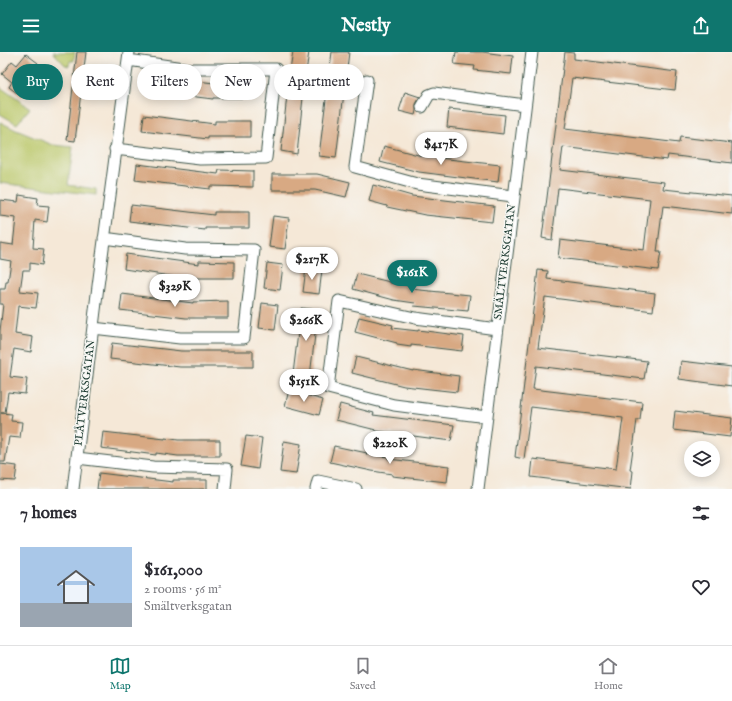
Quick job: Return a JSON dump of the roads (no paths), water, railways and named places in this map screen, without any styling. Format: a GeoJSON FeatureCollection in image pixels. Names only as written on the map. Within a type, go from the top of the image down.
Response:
{"type":"FeatureCollection","features":[{"type":"Feature","properties":{"kind":"street","name":"SMÄLTVERKSGATAN"},"geometry":{"type":"LineString","coordinates":[[478,489],[532,52]]}},
{"type":"Feature","properties":{"kind":"street","name":"PLÅTVERKSGATAN"},"geometry":{"type":"LineString","coordinates":[[73,489],[104,238],[128,56],[190,69],[276,69],[266,158],[200,159],[116,149]]}},
{"type":"Feature","properties":{"kind":"street","name":"SMÄLTVERKSGATAN"},"geometry":{"type":"LineString","coordinates":[[367,80],[355,167],[417,184],[513,196]]}},
{"type":"Feature","properties":{"kind":"street"},"geometry":{"type":"LineString","coordinates":[[422,107],[430,95],[434,93],[525,105]]}},
{"type":"Feature","properties":{"kind":"street","name":"PLÅTVERKSGATAN"},"geometry":{"type":"LineString","coordinates":[[93,328],[180,338],[244,338],[254,250],[184,249],[104,238]]}},
{"type":"Feature","properties":{"kind":"street","name":"SMÄLTVERKSGATAN"},"geometry":{"type":"LineString","coordinates":[[486,418],[394,405],[328,388],[340,301],[415,318],[497,328]]}},
{"type":"Feature","properties":{"kind":"street","name":"PLÅTVERKSGATAN"},"geometry":{"type":"LineString","coordinates":[[77,458],[153,467],[228,469],[225,489]]}},
{"type":"Feature","properties":{"kind":"street"},"geometry":{"type":"LineString","coordinates":[[316,489],[318,481],[356,489]]}}]}
